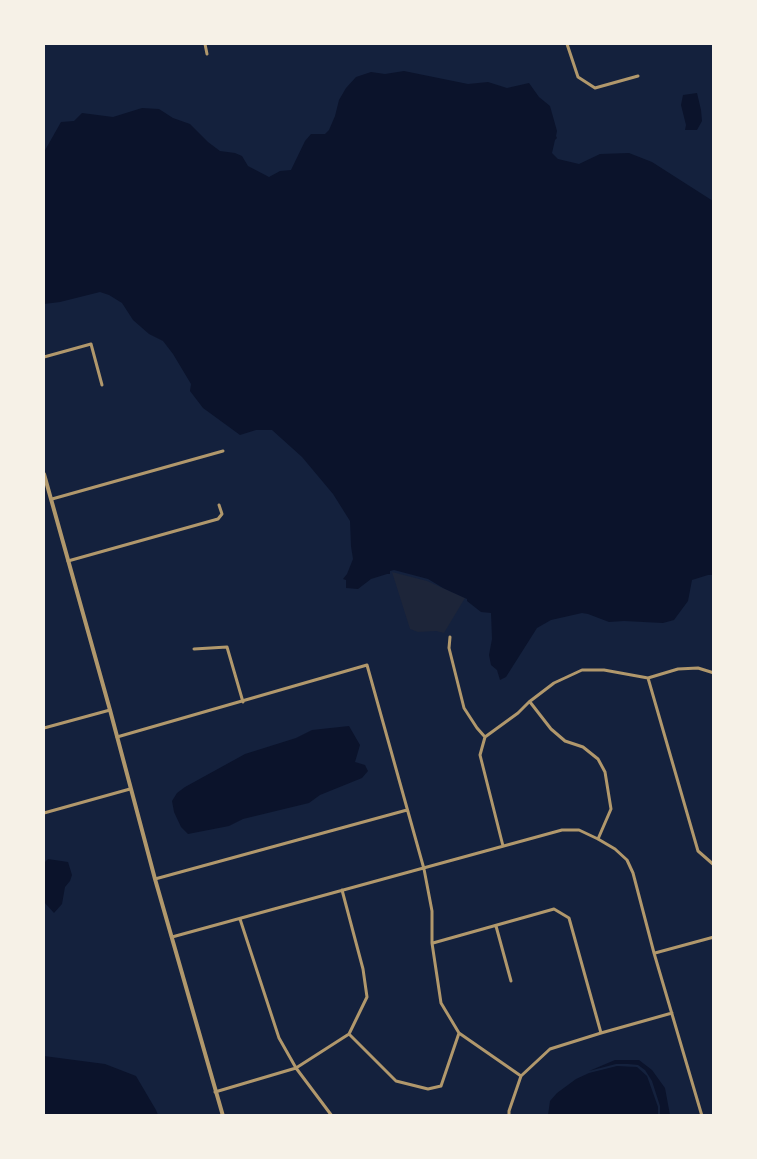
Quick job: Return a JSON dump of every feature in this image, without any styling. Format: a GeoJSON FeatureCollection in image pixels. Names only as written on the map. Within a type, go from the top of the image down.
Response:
{"type":"FeatureCollection","features":[{"type":"Feature","properties":{"kind":"street"},"geometry":{"type":"LineString","coordinates":[[204,44],[207,54]]}},
{"type":"Feature","properties":{"kind":"street"},"geometry":{"type":"LineString","coordinates":[[567,44],[578,77],[595,88],[638,76]]}},
{"type":"Feature","properties":{"kind":"street"},"geometry":{"type":"LineString","coordinates":[[44,357],[91,344],[102,386]]}},
{"type":"Feature","properties":{"kind":"street"},"geometry":{"type":"LineString","coordinates":[[51,499],[223,451]]}},
{"type":"Feature","properties":{"kind":"street"},"geometry":{"type":"LineString","coordinates":[[44,474],[155,879],[223,1116]]}},
{"type":"Feature","properties":{"kind":"street"},"geometry":{"type":"LineString","coordinates":[[68,561],[218,519],[222,514],[219,505]]}},
{"type":"Feature","properties":{"kind":"street"},"geometry":{"type":"LineString","coordinates":[[450,637],[449,648],[464,708],[485,737]]}},
{"type":"Feature","properties":{"kind":"street"},"geometry":{"type":"LineString","coordinates":[[194,649],[227,647],[243,702]]}},
{"type":"Feature","properties":{"kind":"street"},"geometry":{"type":"LineString","coordinates":[[117,738],[367,665],[424,869],[432,911],[432,943],[441,1004],[459,1033],[521,1076]]}},
{"type":"Feature","properties":{"kind":"street"},"geometry":{"type":"LineString","coordinates":[[503,846],[480,755],[485,737],[554,683],[582,670],[604,670],[648,678],[678,669],[698,668],[714,673]]}},
{"type":"Feature","properties":{"kind":"street"},"geometry":{"type":"LineString","coordinates":[[648,678],[698,851],[714,865]]}},
{"type":"Feature","properties":{"kind":"street"},"geometry":{"type":"LineString","coordinates":[[529,702],[551,729],[565,741],[583,747],[598,759],[604,772],[611,809],[598,839]]}},
{"type":"Feature","properties":{"kind":"street"},"geometry":{"type":"LineString","coordinates":[[44,728],[110,710]]}},
{"type":"Feature","properties":{"kind":"street"},"geometry":{"type":"LineString","coordinates":[[44,813],[130,789]]}},
{"type":"Feature","properties":{"kind":"street"},"geometry":{"type":"LineString","coordinates":[[155,879],[407,810]]}},
{"type":"Feature","properties":{"kind":"street"},"geometry":{"type":"LineString","coordinates":[[172,937],[562,830],[579,830],[615,849],[627,860],[633,873],[702,1116]]}},
{"type":"Feature","properties":{"kind":"street"},"geometry":{"type":"LineString","coordinates":[[215,1092],[296,1068],[350,1034],[367,997],[363,969],[342,890]]}},
{"type":"Feature","properties":{"kind":"street"},"geometry":{"type":"LineString","coordinates":[[432,943],[554,909],[568,918],[601,1033]]}},
{"type":"Feature","properties":{"kind":"street"},"geometry":{"type":"LineString","coordinates":[[240,919],[279,1038],[296,1068],[332,1116]]}},
{"type":"Feature","properties":{"kind":"street"},"geometry":{"type":"LineString","coordinates":[[496,926],[511,981]]}},
{"type":"Feature","properties":{"kind":"street"},"geometry":{"type":"LineString","coordinates":[[654,953],[714,937]]}},
{"type":"Feature","properties":{"kind":"street"},"geometry":{"type":"LineString","coordinates":[[509,1116],[521,1076],[550,1049],[672,1013]]}},
{"type":"Feature","properties":{"kind":"street"},"geometry":{"type":"LineString","coordinates":[[350,1034],[396,1081],[428,1089],[441,1086],[459,1033]]}},
{"type":"Feature","properties":{"kind":"shaded area"},"geometry":{"type":"Polygon","coordinates":[[[404,71],[468,84],[488,82],[507,88],[529,83],[539,97],[550,106],[557,131],[552,153],[558,159],[579,164],[600,154],[629,153],[652,162],[713,201],[713,575],[692,580],[688,601],[674,620],[663,623],[609,622],[582,613],[551,620],[537,628],[506,677],[500,680],[497,670],[491,665],[489,655],[492,639],[491,613],[481,612],[467,599],[428,579],[394,570],[390,571],[390,574],[371,579],[358,589],[346,588],[346,580],[343,579],[353,559],[350,521],[333,494],[302,457],[272,430],[256,430],[240,435],[203,408],[190,391],[191,384],[163,341],[149,334],[133,320],[122,303],[100,292],[44,304],[44,152],[61,122],[74,121],[82,113],[113,117],[142,108],[159,109],[173,118],[190,124],[220,151],[242,156],[248,166],[269,177],[280,171],[291,170],[305,141],[311,134],[325,134],[329,130],[339,100],[356,77],[371,72],[385,74],[404,71]]]}},
{"type":"Feature","properties":{"kind":"shaded area"},"geometry":{"type":"Polygon","coordinates":[[[697,93],[702,121],[697,130],[685,130],[681,105],[683,95],[697,93]]]}},
{"type":"Feature","properties":{"kind":"shaded area"},"geometry":{"type":"Polygon","coordinates":[[[392,572],[427,581],[465,598],[444,633],[418,632],[410,629],[392,572]]]}},
{"type":"Feature","properties":{"kind":"shaded area"},"geometry":{"type":"Polygon","coordinates":[[[349,726],[360,745],[355,762],[365,765],[368,771],[362,778],[320,795],[309,803],[243,819],[229,826],[188,834],[181,827],[172,801],[185,787],[245,754],[296,738],[312,730],[349,726]]]}},
{"type":"Feature","properties":{"kind":"shaded area"},"geometry":{"type":"Polygon","coordinates":[[[48,859],[68,862],[72,875],[65,887],[62,904],[54,913],[44,902],[44,863],[48,859]]]}},
{"type":"Feature","properties":{"kind":"shaded area"},"geometry":{"type":"Polygon","coordinates":[[[44,1056],[105,1064],[136,1076],[158,1115],[44,1115],[44,1056]]]}},
{"type":"Feature","properties":{"kind":"shaded area"},"geometry":{"type":"Polygon","coordinates":[[[615,1060],[639,1060],[652,1070],[665,1088],[670,1115],[660,1115],[660,1106],[652,1081],[645,1070],[638,1065],[616,1064],[589,1071],[615,1060]]]}},
{"type":"Feature","properties":{"kind":"shaded area"},"geometry":{"type":"Polygon","coordinates":[[[617,1066],[637,1067],[647,1076],[658,1107],[658,1115],[548,1115],[550,1101],[576,1079],[617,1066]]]}}]}
